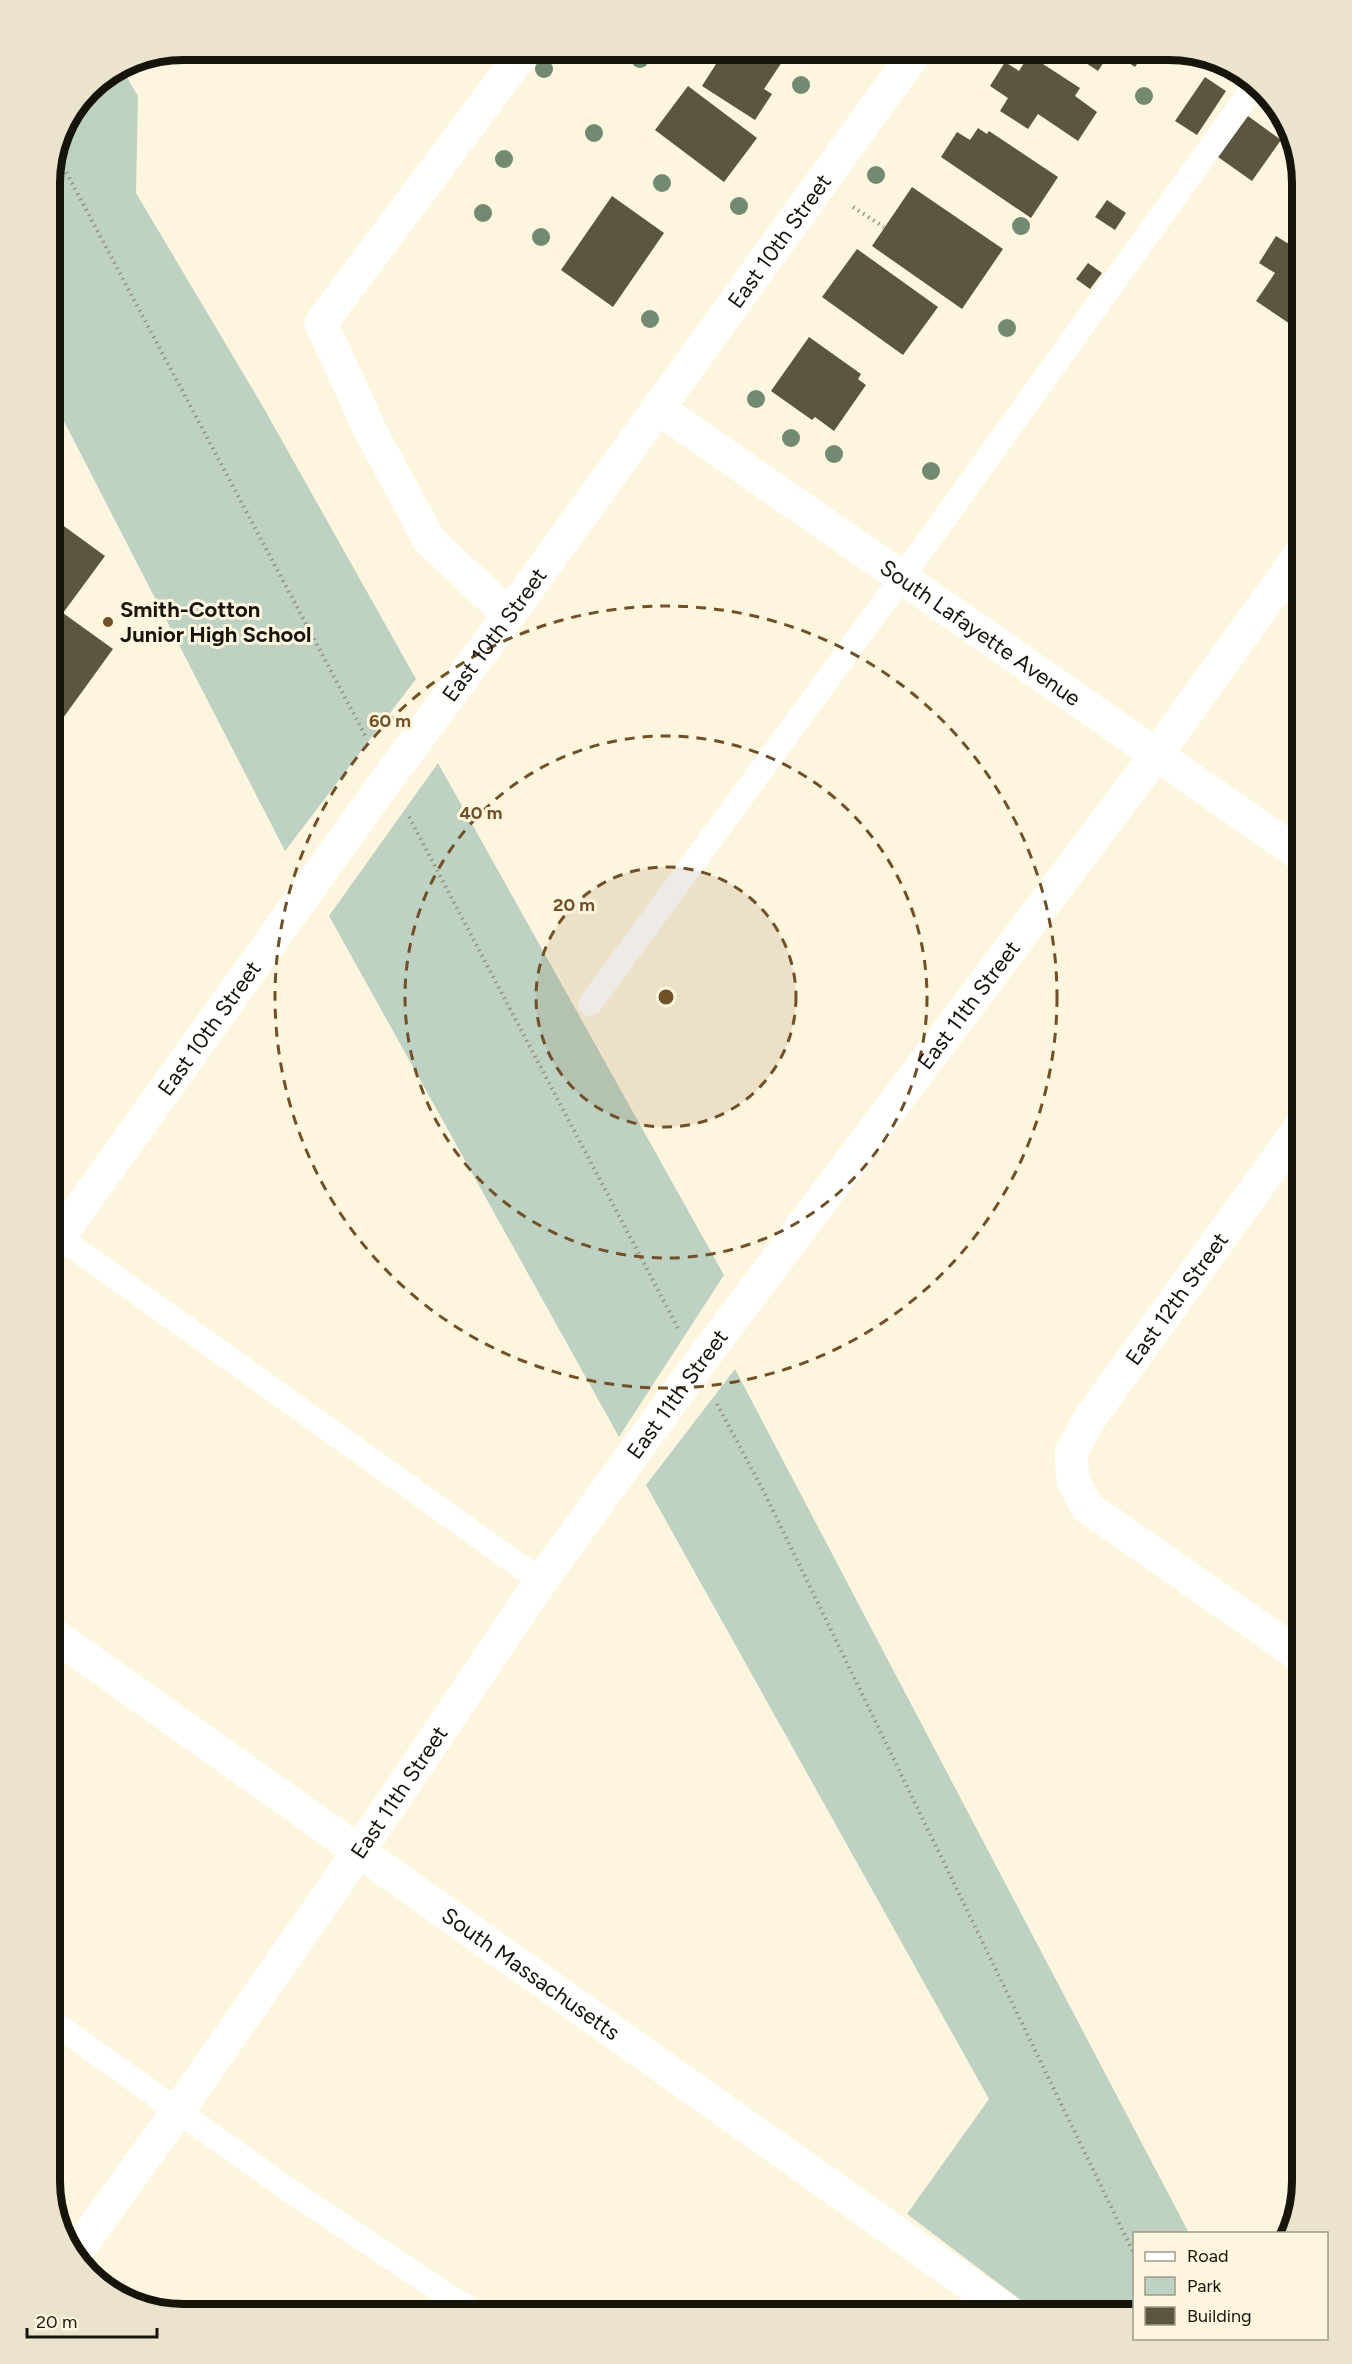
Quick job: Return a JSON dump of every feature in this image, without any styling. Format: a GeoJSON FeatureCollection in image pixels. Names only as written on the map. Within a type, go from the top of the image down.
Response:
{"type":"FeatureCollection","features":[{"type":"Feature","properties":{"kind":"street"},"geometry":{"type":"LineString","coordinates":[[509,615],[430,541],[372,434],[321,323],[518,60]]}},
{"type":"Feature","properties":{"kind":"street","name":"East 10th Street"},"geometry":{"type":"LineString","coordinates":[[60,1236],[388,778],[509,615],[910,60]]}},
{"type":"Feature","properties":{"kind":"street","name":"South Lafayette Avenue"},"geometry":{"type":"LineString","coordinates":[[658,408],[1292,849]]}},
{"type":"Feature","properties":{"kind":"street","name":"East 11th Street"},"geometry":{"type":"LineString","coordinates":[[80,2247],[359,1851],[541,1581],[698,1366],[1156,755],[1292,566]]}},
{"type":"Feature","properties":{"kind":"street","name":"East 12th Street"},"geometry":{"type":"LineString","coordinates":[[1292,1139],[1088,1421],[1071,1453],[1073,1481],[1087,1507],[1292,1650]]}},
{"type":"Feature","properties":{"kind":"street","name":"South Massachusetts"},"geometry":{"type":"LineString","coordinates":[[60,1639],[997,2304]]}},
{"type":"Feature","properties":{"kind":"lane"},"geometry":{"type":"LineString","coordinates":[[590,1004],[901,579],[1250,91]]}},
{"type":"Feature","properties":{"kind":"lane"},"geometry":{"type":"LineString","coordinates":[[60,1248],[541,1581]]}},
{"type":"Feature","properties":{"kind":"lane"},"geometry":{"type":"LineString","coordinates":[[60,2027],[289,2190],[461,2304]]}},
{"type":"Feature","properties":{"kind":"path"},"geometry":{"type":"LineString","coordinates":[[61,163],[370,745]]}},
{"type":"Feature","properties":{"kind":"path"},"geometry":{"type":"LineString","coordinates":[[408,815],[763,1490],[1133,2252]]}},
{"type":"Feature","properties":{"kind":"green space"},"geometry":{"type":"Polygon","coordinates":[[[126,75],[138,96],[136,193],[262,405],[416,679],[285,851],[60,413],[60,175],[62,159],[69,136],[81,115],[96,96],[126,75]]]}},
{"type":"Feature","properties":{"kind":"green space"},"geometry":{"type":"Polygon","coordinates":[[[438,763],[724,1275],[619,1437],[329,916],[438,763]]]}},
{"type":"Feature","properties":{"kind":"green space"},"geometry":{"type":"Polygon","coordinates":[[[735,1369],[1188,2232],[1133,2232],[1133,2304],[1026,2304],[907,2214],[989,2099],[646,1485],[735,1369]]]}},
{"type":"Feature","properties":{"kind":"building"},"geometry":{"type":"Polygon","coordinates":[[[710,60],[779,60],[782,62],[764,89],[772,94],[755,120],[702,86],[716,64],[710,60]]]}},
{"type":"Feature","properties":{"kind":"building"},"geometry":{"type":"Polygon","coordinates":[[[1026,60],[1037,60],[1080,88],[1075,96],[1097,112],[1078,141],[1038,114],[1028,129],[1000,111],[1008,98],[990,86],[1005,62],[1019,71],[1026,60]]]}},
{"type":"Feature","properties":{"kind":"building"},"geometry":{"type":"Polygon","coordinates":[[[1081,60],[1105,60],[1098,71],[1081,60]]]}},
{"type":"Feature","properties":{"kind":"building"},"geometry":{"type":"Polygon","coordinates":[[[1124,60],[1140,60],[1135,67],[1124,60]]]}},
{"type":"Feature","properties":{"kind":"building"},"geometry":{"type":"Polygon","coordinates":[[[1205,77],[1226,91],[1197,135],[1175,121],[1205,77]]]}},
{"type":"Feature","properties":{"kind":"building"},"geometry":{"type":"Polygon","coordinates":[[[688,86],[757,138],[724,182],[655,130],[688,86]]]}},
{"type":"Feature","properties":{"kind":"building"},"geometry":{"type":"Polygon","coordinates":[[[1248,116],[1281,140],[1252,181],[1218,157],[1248,116]]]}},
{"type":"Feature","properties":{"kind":"building"},"geometry":{"type":"Polygon","coordinates":[[[978,128],[987,134],[989,131],[1058,177],[1031,218],[941,157],[957,132],[970,140],[978,128]]]}},
{"type":"Feature","properties":{"kind":"building"},"geometry":{"type":"Polygon","coordinates":[[[912,187],[1003,249],[962,309],[872,246],[912,187]]]}},
{"type":"Feature","properties":{"kind":"building"},"geometry":{"type":"Polygon","coordinates":[[[612,196],[664,233],[613,307],[561,270],[612,196]]]}},
{"type":"Feature","properties":{"kind":"building"},"geometry":{"type":"Polygon","coordinates":[[[1107,200],[1126,213],[1115,230],[1095,217],[1107,200]]]}},
{"type":"Feature","properties":{"kind":"building"},"geometry":{"type":"Polygon","coordinates":[[[1276,236],[1292,246],[1292,325],[1256,301],[1275,273],[1259,263],[1276,236]]]}},
{"type":"Feature","properties":{"kind":"building"},"geometry":{"type":"Polygon","coordinates":[[[857,249],[938,307],[903,355],[822,297],[857,249]]]}},
{"type":"Feature","properties":{"kind":"building"},"geometry":{"type":"Polygon","coordinates":[[[1088,263],[1102,273],[1090,289],[1076,279],[1088,263]]]}},
{"type":"Feature","properties":{"kind":"building"},"geometry":{"type":"Polygon","coordinates":[[[809,337],[861,374],[858,379],[866,385],[834,431],[815,417],[812,420],[771,391],[809,337]]]}},
{"type":"Feature","properties":{"kind":"building"},"geometry":{"type":"Polygon","coordinates":[[[60,523],[105,556],[63,613],[113,649],[60,722],[60,523]]]}},
{"type":"Feature","properties":{"kind":"place","name":"Smith-Cotton Junior High School"},"geometry":{"type":"Point","coordinates":[108,622]}}]}
